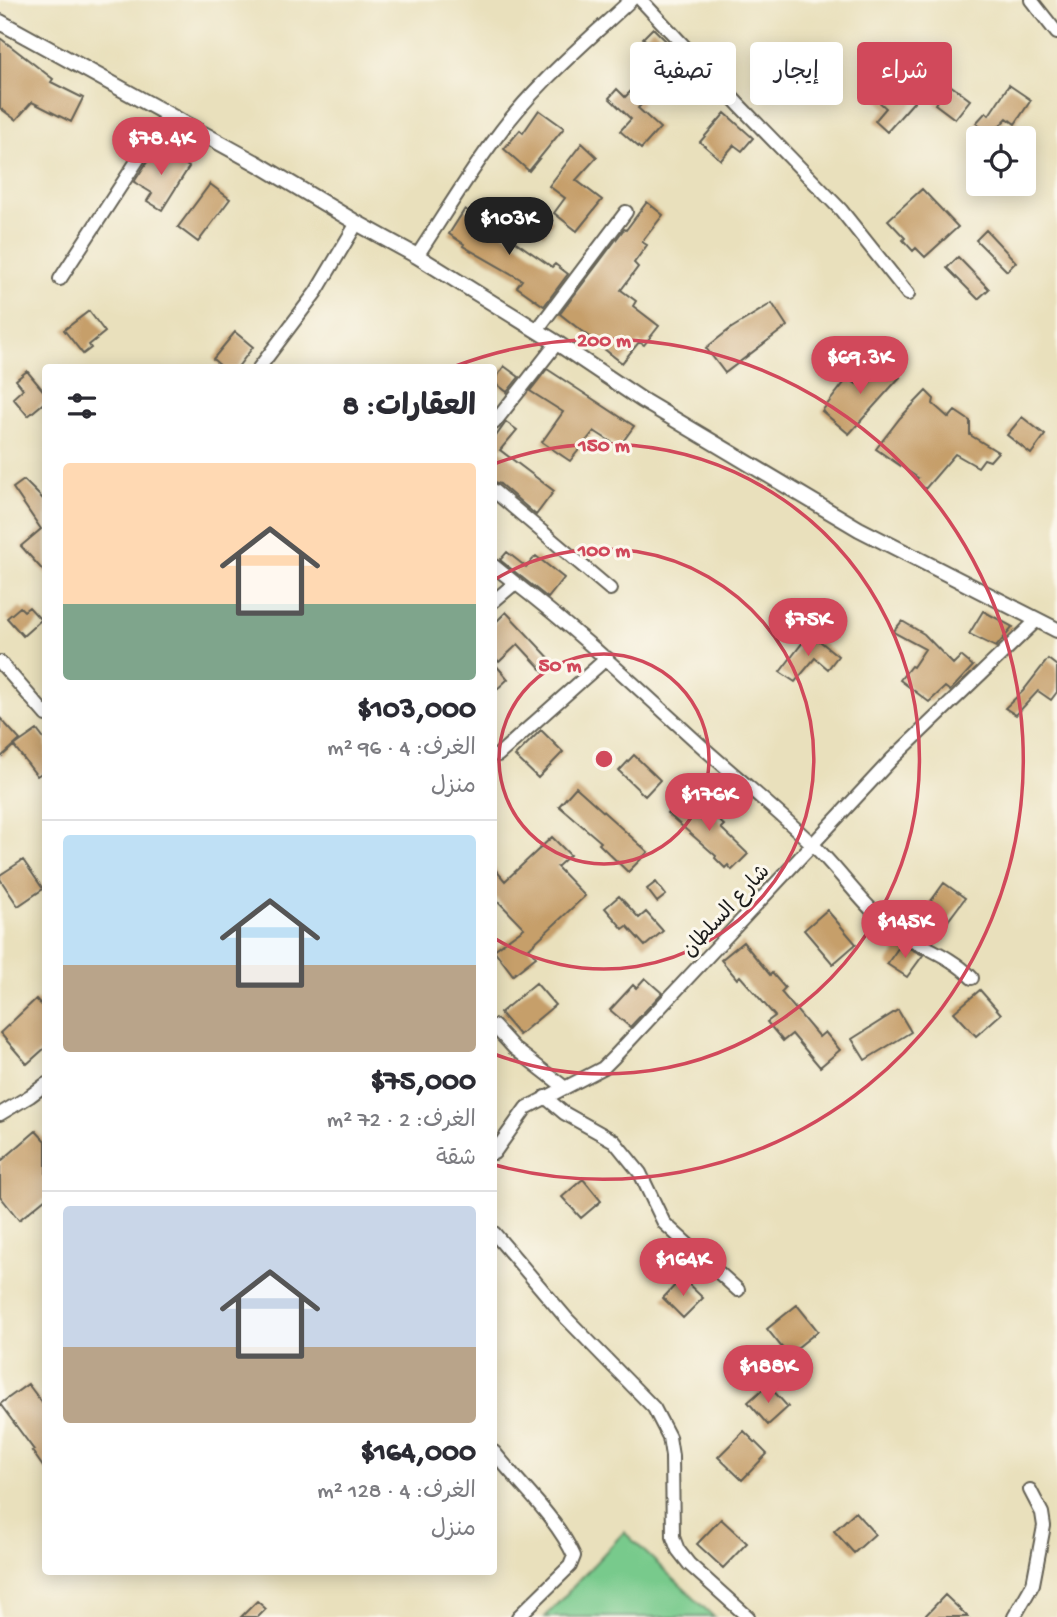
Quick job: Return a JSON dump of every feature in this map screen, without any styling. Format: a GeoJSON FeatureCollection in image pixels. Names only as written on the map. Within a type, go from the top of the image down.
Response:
{"type":"FeatureCollection","features":[{"type":"Feature","properties":{"kind":"street"},"geometry":{"type":"LineString","coordinates":[[417,256],[495,138],[569,57],[631,0]]}},
{"type":"Feature","properties":{"kind":"street"},"geometry":{"type":"LineString","coordinates":[[641,0],[841,209],[908,294]]}},
{"type":"Feature","properties":{"kind":"street"},"geometry":{"type":"LineString","coordinates":[[1031,0],[1057,33]]}},
{"type":"Feature","properties":{"kind":"street"},"geometry":{"type":"LineString","coordinates":[[0,22],[260,165],[417,256],[537,330],[642,400],[859,529],[1057,630]]}},
{"type":"Feature","properties":{"kind":"street"},"geometry":{"type":"LineString","coordinates":[[60,279],[167,115]]}},
{"type":"Feature","properties":{"kind":"street"},"geometry":{"type":"LineString","coordinates":[[537,330],[626,212]]}},
{"type":"Feature","properties":{"kind":"street"},"geometry":{"type":"LineString","coordinates":[[262,364],[316,292],[356,223]]}},
{"type":"Feature","properties":{"kind":"street"},"geometry":{"type":"LineString","coordinates":[[497,419],[557,343]]}},
{"type":"Feature","properties":{"kind":"street"},"geometry":{"type":"LineString","coordinates":[[497,494],[610,589]]}},
{"type":"Feature","properties":{"kind":"street"},"geometry":{"type":"LineString","coordinates":[[497,568],[607,659],[813,845],[882,920],[895,930],[947,957],[972,978]]}},
{"type":"Feature","properties":{"kind":"street"},"geometry":{"type":"LineString","coordinates":[[497,599],[516,583]]}},
{"type":"Feature","properties":{"kind":"street","name":"شارع السلطان"},"geometry":{"type":"LineString","coordinates":[[497,1149],[526,1108],[603,1068],[892,759],[1037,620]]}},
{"type":"Feature","properties":{"kind":"street"},"geometry":{"type":"LineString","coordinates":[[498,755],[607,659]]}},
{"type":"Feature","properties":{"kind":"street"},"geometry":{"type":"LineString","coordinates":[[0,662],[42,710]]}},
{"type":"Feature","properties":{"kind":"street"},"geometry":{"type":"LineString","coordinates":[[497,1029],[514,1048],[564,1087]]}},
{"type":"Feature","properties":{"kind":"street"},"geometry":{"type":"LineString","coordinates":[[0,1114],[42,1087]]}},
{"type":"Feature","properties":{"kind":"street"},"geometry":{"type":"LineString","coordinates":[[545,1097],[564,1113],[614,1141],[626,1153],[648,1186],[664,1223],[738,1290]]}},
{"type":"Feature","properties":{"kind":"street"},"geometry":{"type":"LineString","coordinates":[[497,1237],[567,1319],[654,1409],[669,1437],[672,1455],[673,1537],[678,1550],[689,1564],[748,1617]]}},
{"type":"Feature","properties":{"kind":"street"},"geometry":{"type":"LineString","coordinates":[[497,1456],[552,1521],[568,1542],[574,1556],[570,1566],[518,1617]]}},
{"type":"Feature","properties":{"kind":"street"},"geometry":{"type":"LineString","coordinates":[[1014,1617],[1033,1584],[1044,1526],[1042,1513],[1030,1490]]}},
{"type":"Feature","properties":{"kind":"green space"},"geometry":{"type":"Polygon","coordinates":[[[624,1532],[714,1617],[545,1617],[624,1532]]]}},
{"type":"Feature","properties":{"kind":"building"},"geometry":{"type":"Polygon","coordinates":[[[653,28],[667,42],[647,42],[643,38],[653,28]]]}},
{"type":"Feature","properties":{"kind":"building"},"geometry":{"type":"Polygon","coordinates":[[[0,38],[53,79],[51,82],[83,98],[71,122],[32,102],[16,120],[0,108],[0,38]]]}},
{"type":"Feature","properties":{"kind":"building"},"geometry":{"type":"Polygon","coordinates":[[[1009,85],[1031,100],[1015,124],[1007,118],[999,126],[979,126],[976,123],[986,112],[989,115],[1009,85]]]}},
{"type":"Feature","properties":{"kind":"building"},"geometry":{"type":"Polygon","coordinates":[[[952,86],[970,100],[955,119],[936,105],[952,105],[952,86]]]}},
{"type":"Feature","properties":{"kind":"building"},"geometry":{"type":"Polygon","coordinates":[[[617,89],[625,97],[630,92],[630,105],[641,105],[638,108],[660,128],[641,149],[620,131],[631,119],[609,98],[617,89]]]}},
{"type":"Feature","properties":{"kind":"building"},"geometry":{"type":"Polygon","coordinates":[[[883,105],[911,105],[887,132],[875,121],[886,108],[883,105]]]}},
{"type":"Feature","properties":{"kind":"building"},"geometry":{"type":"Polygon","coordinates":[[[539,110],[564,128],[529,171],[504,149],[520,130],[523,133],[539,110]]]}},
{"type":"Feature","properties":{"kind":"building"},"geometry":{"type":"Polygon","coordinates":[[[725,113],[753,138],[742,151],[734,145],[721,160],[700,142],[725,113]]]}},
{"type":"Feature","properties":{"kind":"building"},"geometry":{"type":"Polygon","coordinates":[[[582,143],[597,157],[576,180],[602,200],[577,231],[554,213],[565,198],[549,186],[582,143]]]}},
{"type":"Feature","properties":{"kind":"building"},"geometry":{"type":"Polygon","coordinates":[[[157,147],[189,167],[162,210],[147,201],[152,193],[134,182],[157,147]]]}},
{"type":"Feature","properties":{"kind":"building"},"geometry":{"type":"Polygon","coordinates":[[[210,184],[230,199],[198,242],[178,227],[210,184]]]}},
{"type":"Feature","properties":{"kind":"building"},"geometry":{"type":"Polygon","coordinates":[[[922,189],[958,227],[925,257],[916,248],[913,251],[888,220],[922,189]]]}},
{"type":"Feature","properties":{"kind":"building"},"geometry":{"type":"Polygon","coordinates":[[[647,202],[663,215],[642,242],[647,245],[634,263],[638,267],[621,290],[636,301],[633,306],[659,326],[644,345],[639,342],[622,363],[560,314],[647,202]]]}},
{"type":"Feature","properties":{"kind":"building"},"geometry":{"type":"Polygon","coordinates":[[[465,209],[489,225],[495,223],[503,227],[500,231],[552,267],[555,264],[568,274],[544,306],[517,287],[522,280],[463,246],[464,244],[449,234],[465,209]]]}},
{"type":"Feature","properties":{"kind":"building"},"geometry":{"type":"Polygon","coordinates":[[[543,214],[553,221],[544,234],[533,228],[543,214]]]}},
{"type":"Feature","properties":{"kind":"building"},"geometry":{"type":"Polygon","coordinates":[[[986,230],[1016,262],[1007,271],[976,240],[986,230]]]}},
{"type":"Feature","properties":{"kind":"building"},"geometry":{"type":"Polygon","coordinates":[[[958,257],[989,289],[978,299],[947,268],[958,257]]]}},
{"type":"Feature","properties":{"kind":"building"},"geometry":{"type":"Polygon","coordinates":[[[772,303],[787,326],[725,373],[706,348],[730,329],[772,303]]]}},
{"type":"Feature","properties":{"kind":"building"},"geometry":{"type":"Polygon","coordinates":[[[89,311],[105,332],[89,345],[91,348],[83,354],[64,330],[89,311]]]}},
{"type":"Feature","properties":{"kind":"building"},"geometry":{"type":"Polygon","coordinates":[[[235,332],[253,347],[240,364],[219,364],[213,359],[235,332]]]}},
{"type":"Feature","properties":{"kind":"building"},"geometry":{"type":"Polygon","coordinates":[[[879,359],[900,377],[849,434],[822,411],[848,378],[856,384],[879,359]]]}},
{"type":"Feature","properties":{"kind":"building"},"geometry":{"type":"Polygon","coordinates":[[[504,366],[519,377],[507,392],[497,384],[497,377],[504,366]]]}},
{"type":"Feature","properties":{"kind":"building"},"geometry":{"type":"Polygon","coordinates":[[[547,369],[634,426],[619,447],[594,431],[570,461],[542,442],[563,412],[530,391],[547,369]]]}},
{"type":"Feature","properties":{"kind":"building"},"geometry":{"type":"Polygon","coordinates":[[[27,371],[42,389],[42,404],[28,416],[13,398],[23,389],[16,380],[27,371]]]}},
{"type":"Feature","properties":{"kind":"building"},"geometry":{"type":"Polygon","coordinates":[[[926,391],[934,399],[933,404],[949,418],[955,411],[970,421],[970,435],[998,452],[990,461],[984,459],[978,467],[955,454],[925,489],[916,480],[918,478],[876,449],[926,391]]]}},
{"type":"Feature","properties":{"kind":"building"},"geometry":{"type":"Polygon","coordinates":[[[1022,417],[1045,435],[1031,454],[1007,435],[1022,417]]]}},
{"type":"Feature","properties":{"kind":"building"},"geometry":{"type":"Polygon","coordinates":[[[506,422],[517,430],[500,450],[554,491],[536,515],[497,483],[497,435],[506,422]]]}},
{"type":"Feature","properties":{"kind":"building"},"geometry":{"type":"Polygon","coordinates":[[[24,480],[42,498],[42,570],[21,546],[41,529],[13,488],[24,480]]]}},
{"type":"Feature","properties":{"kind":"building"},"geometry":{"type":"Polygon","coordinates":[[[507,552],[526,567],[536,556],[564,578],[548,598],[500,560],[507,552]]]}},
{"type":"Feature","properties":{"kind":"building"},"geometry":{"type":"Polygon","coordinates":[[[20,607],[24,611],[29,607],[41,620],[23,636],[7,618],[20,607]]]}},
{"type":"Feature","properties":{"kind":"building"},"geometry":{"type":"Polygon","coordinates":[[[983,611],[1013,627],[996,647],[969,634],[983,611]]]}},
{"type":"Feature","properties":{"kind":"building"},"geometry":{"type":"Polygon","coordinates":[[[506,612],[555,664],[545,673],[518,644],[499,662],[497,621],[506,612]]]}},
{"type":"Feature","properties":{"kind":"building"},"geometry":{"type":"Polygon","coordinates":[[[902,621],[924,634],[953,664],[961,656],[973,666],[950,691],[945,687],[929,702],[900,680],[925,649],[893,632],[902,621]]]}},
{"type":"Feature","properties":{"kind":"building"},"geometry":{"type":"Polygon","coordinates":[[[810,633],[838,656],[828,669],[815,658],[795,682],[780,672],[810,633]]]}},
{"type":"Feature","properties":{"kind":"building"},"geometry":{"type":"Polygon","coordinates":[[[1048,659],[1057,666],[1057,692],[1051,700],[1038,691],[1016,715],[1005,708],[1023,691],[1048,659]]]}},
{"type":"Feature","properties":{"kind":"building"},"geometry":{"type":"Polygon","coordinates":[[[497,666],[508,679],[497,689],[497,666]]]}},
{"type":"Feature","properties":{"kind":"building"},"geometry":{"type":"Polygon","coordinates":[[[0,718],[20,740],[0,758],[0,718]]]}},
{"type":"Feature","properties":{"kind":"building"},"geometry":{"type":"Polygon","coordinates":[[[37,730],[42,737],[42,773],[37,776],[14,746],[37,730]]]}},
{"type":"Feature","properties":{"kind":"building"},"geometry":{"type":"Polygon","coordinates":[[[541,730],[563,752],[538,778],[515,756],[541,730]]]}},
{"type":"Feature","properties":{"kind":"building"},"geometry":{"type":"Polygon","coordinates":[[[634,755],[660,780],[645,796],[619,771],[634,755]]]}},
{"type":"Feature","properties":{"kind":"building"},"geometry":{"type":"Polygon","coordinates":[[[576,787],[648,852],[628,872],[599,844],[601,842],[559,806],[576,787]]]}},
{"type":"Feature","properties":{"kind":"building"},"geometry":{"type":"Polygon","coordinates":[[[702,799],[711,807],[708,811],[724,825],[721,828],[748,854],[732,870],[728,865],[725,868],[716,856],[667,813],[676,803],[689,813],[702,799]]]}},
{"type":"Feature","properties":{"kind":"building"},"geometry":{"type":"Polygon","coordinates":[[[552,837],[570,855],[557,867],[585,896],[529,948],[536,957],[513,975],[497,954],[497,948],[524,928],[497,900],[497,872],[505,881],[552,837]]]}},
{"type":"Feature","properties":{"kind":"building"},"geometry":{"type":"Polygon","coordinates":[[[23,860],[42,890],[18,906],[0,875],[23,860]]]}},
{"type":"Feature","properties":{"kind":"building"},"geometry":{"type":"Polygon","coordinates":[[[656,882],[666,895],[657,902],[647,889],[656,882]]]}},
{"type":"Feature","properties":{"kind":"building"},"geometry":{"type":"Polygon","coordinates":[[[944,883],[965,898],[933,941],[911,929],[944,883]]]}},
{"type":"Feature","properties":{"kind":"building"},"geometry":{"type":"Polygon","coordinates":[[[619,896],[639,918],[646,912],[663,931],[645,946],[627,926],[623,929],[605,908],[619,896]]]}},
{"type":"Feature","properties":{"kind":"building"},"geometry":{"type":"Polygon","coordinates":[[[827,910],[856,944],[833,964],[804,930],[827,910]]]}},
{"type":"Feature","properties":{"kind":"building"},"geometry":{"type":"Polygon","coordinates":[[[743,942],[770,975],[772,973],[785,988],[781,992],[819,1037],[825,1032],[840,1050],[820,1067],[792,1034],[783,1041],[767,1022],[775,1016],[740,976],[737,979],[721,960],[743,942]]]}},
{"type":"Feature","properties":{"kind":"building"},"geometry":{"type":"Polygon","coordinates":[[[901,944],[923,955],[907,977],[887,964],[901,944]]]}},
{"type":"Feature","properties":{"kind":"building"},"geometry":{"type":"Polygon","coordinates":[[[645,978],[662,993],[630,1027],[610,1010],[633,985],[636,988],[645,978]]]}},
{"type":"Feature","properties":{"kind":"building"},"geometry":{"type":"Polygon","coordinates":[[[536,983],[555,1005],[519,1035],[500,1013],[536,983]]]}},
{"type":"Feature","properties":{"kind":"building"},"geometry":{"type":"Polygon","coordinates":[[[980,990],[1001,1014],[976,1036],[954,1012],[980,990]]]}},
{"type":"Feature","properties":{"kind":"building"},"geometry":{"type":"Polygon","coordinates":[[[36,999],[42,1006],[42,1051],[27,1064],[0,1033],[36,999]]]}},
{"type":"Feature","properties":{"kind":"building"},"geometry":{"type":"Polygon","coordinates":[[[898,1010],[911,1032],[865,1060],[852,1039],[898,1010]]]}},
{"type":"Feature","properties":{"kind":"building"},"geometry":{"type":"Polygon","coordinates":[[[36,1131],[42,1138],[42,1201],[19,1220],[0,1196],[0,1162],[36,1131]]]}},
{"type":"Feature","properties":{"kind":"building"},"geometry":{"type":"Polygon","coordinates":[[[583,1179],[601,1201],[581,1218],[562,1197],[583,1179]]]}},
{"type":"Feature","properties":{"kind":"building"},"geometry":{"type":"Polygon","coordinates":[[[682,1278],[703,1298],[683,1318],[663,1298],[682,1278]]]}},
{"type":"Feature","properties":{"kind":"building"},"geometry":{"type":"Polygon","coordinates":[[[797,1305],[818,1331],[788,1355],[767,1329],[797,1305]]]}},
{"type":"Feature","properties":{"kind":"building"},"geometry":{"type":"Polygon","coordinates":[[[28,1384],[42,1403],[42,1465],[32,1451],[34,1450],[0,1404],[28,1384]]]}},
{"type":"Feature","properties":{"kind":"building"},"geometry":{"type":"Polygon","coordinates":[[[768,1385],[788,1407],[768,1425],[748,1402],[768,1385]]]}},
{"type":"Feature","properties":{"kind":"building"},"geometry":{"type":"Polygon","coordinates":[[[744,1431],[767,1454],[742,1480],[718,1457],[744,1431]]]}},
{"type":"Feature","properties":{"kind":"building"},"geometry":{"type":"Polygon","coordinates":[[[855,1512],[875,1534],[854,1553],[834,1531],[855,1512]]]}},
{"type":"Feature","properties":{"kind":"building"},"geometry":{"type":"Polygon","coordinates":[[[721,1519],[747,1543],[723,1568],[697,1544],[721,1519]]]}},
{"type":"Feature","properties":{"kind":"building"},"geometry":{"type":"Polygon","coordinates":[[[945,1595],[968,1617],[924,1617],[945,1595]]]}},
{"type":"Feature","properties":{"kind":"building"},"geometry":{"type":"Polygon","coordinates":[[[257,1601],[266,1609],[258,1617],[241,1617],[257,1601]]]}}]}
